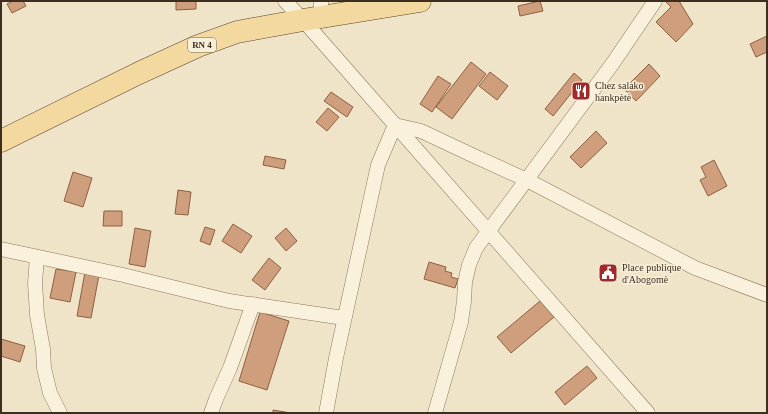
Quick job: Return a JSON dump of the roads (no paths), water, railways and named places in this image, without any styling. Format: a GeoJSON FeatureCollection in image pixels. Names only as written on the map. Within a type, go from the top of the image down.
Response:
{"type":"FeatureCollection","features":[{"type":"Feature","properties":{"kind":"main road","name":"RN 4"},"geometry":{"type":"LineString","coordinates":[[1,141],[139,73],[198,46],[237,32],[315,13],[420,1]]}},
{"type":"Feature","properties":{"kind":"street"},"geometry":{"type":"LineString","coordinates":[[285,1],[315,13],[395,125],[648,413]]}},
{"type":"Feature","properties":{"kind":"street"},"geometry":{"type":"LineString","coordinates":[[434,413],[461,322],[464,301],[464,282],[476,248],[613,63],[655,1]]}},
{"type":"Feature","properties":{"kind":"street"},"geometry":{"type":"LineString","coordinates":[[395,125],[421,131],[527,180],[695,268],[767,295]]}},
{"type":"Feature","properties":{"kind":"street"},"geometry":{"type":"LineString","coordinates":[[326,413],[344,318],[378,165],[395,125]]}},
{"type":"Feature","properties":{"kind":"street"},"geometry":{"type":"LineString","coordinates":[[1,248],[229,301],[344,318]]}},
{"type":"Feature","properties":{"kind":"street"},"geometry":{"type":"LineString","coordinates":[[37,257],[35,283],[37,314],[43,349],[44,368],[50,393],[60,413]]}},
{"type":"Feature","properties":{"kind":"street"},"geometry":{"type":"LineString","coordinates":[[211,413],[230,368],[253,304]]}},
{"type":"Feature","properties":{"kind":"place","name":"Chez salako hankpètè"},"geometry":{"type":"Point","coordinates":[581,91]}},
{"type":"Feature","properties":{"kind":"place","name":"Place publique d'Abogomè"},"geometry":{"type":"Point","coordinates":[608,273]}}]}
